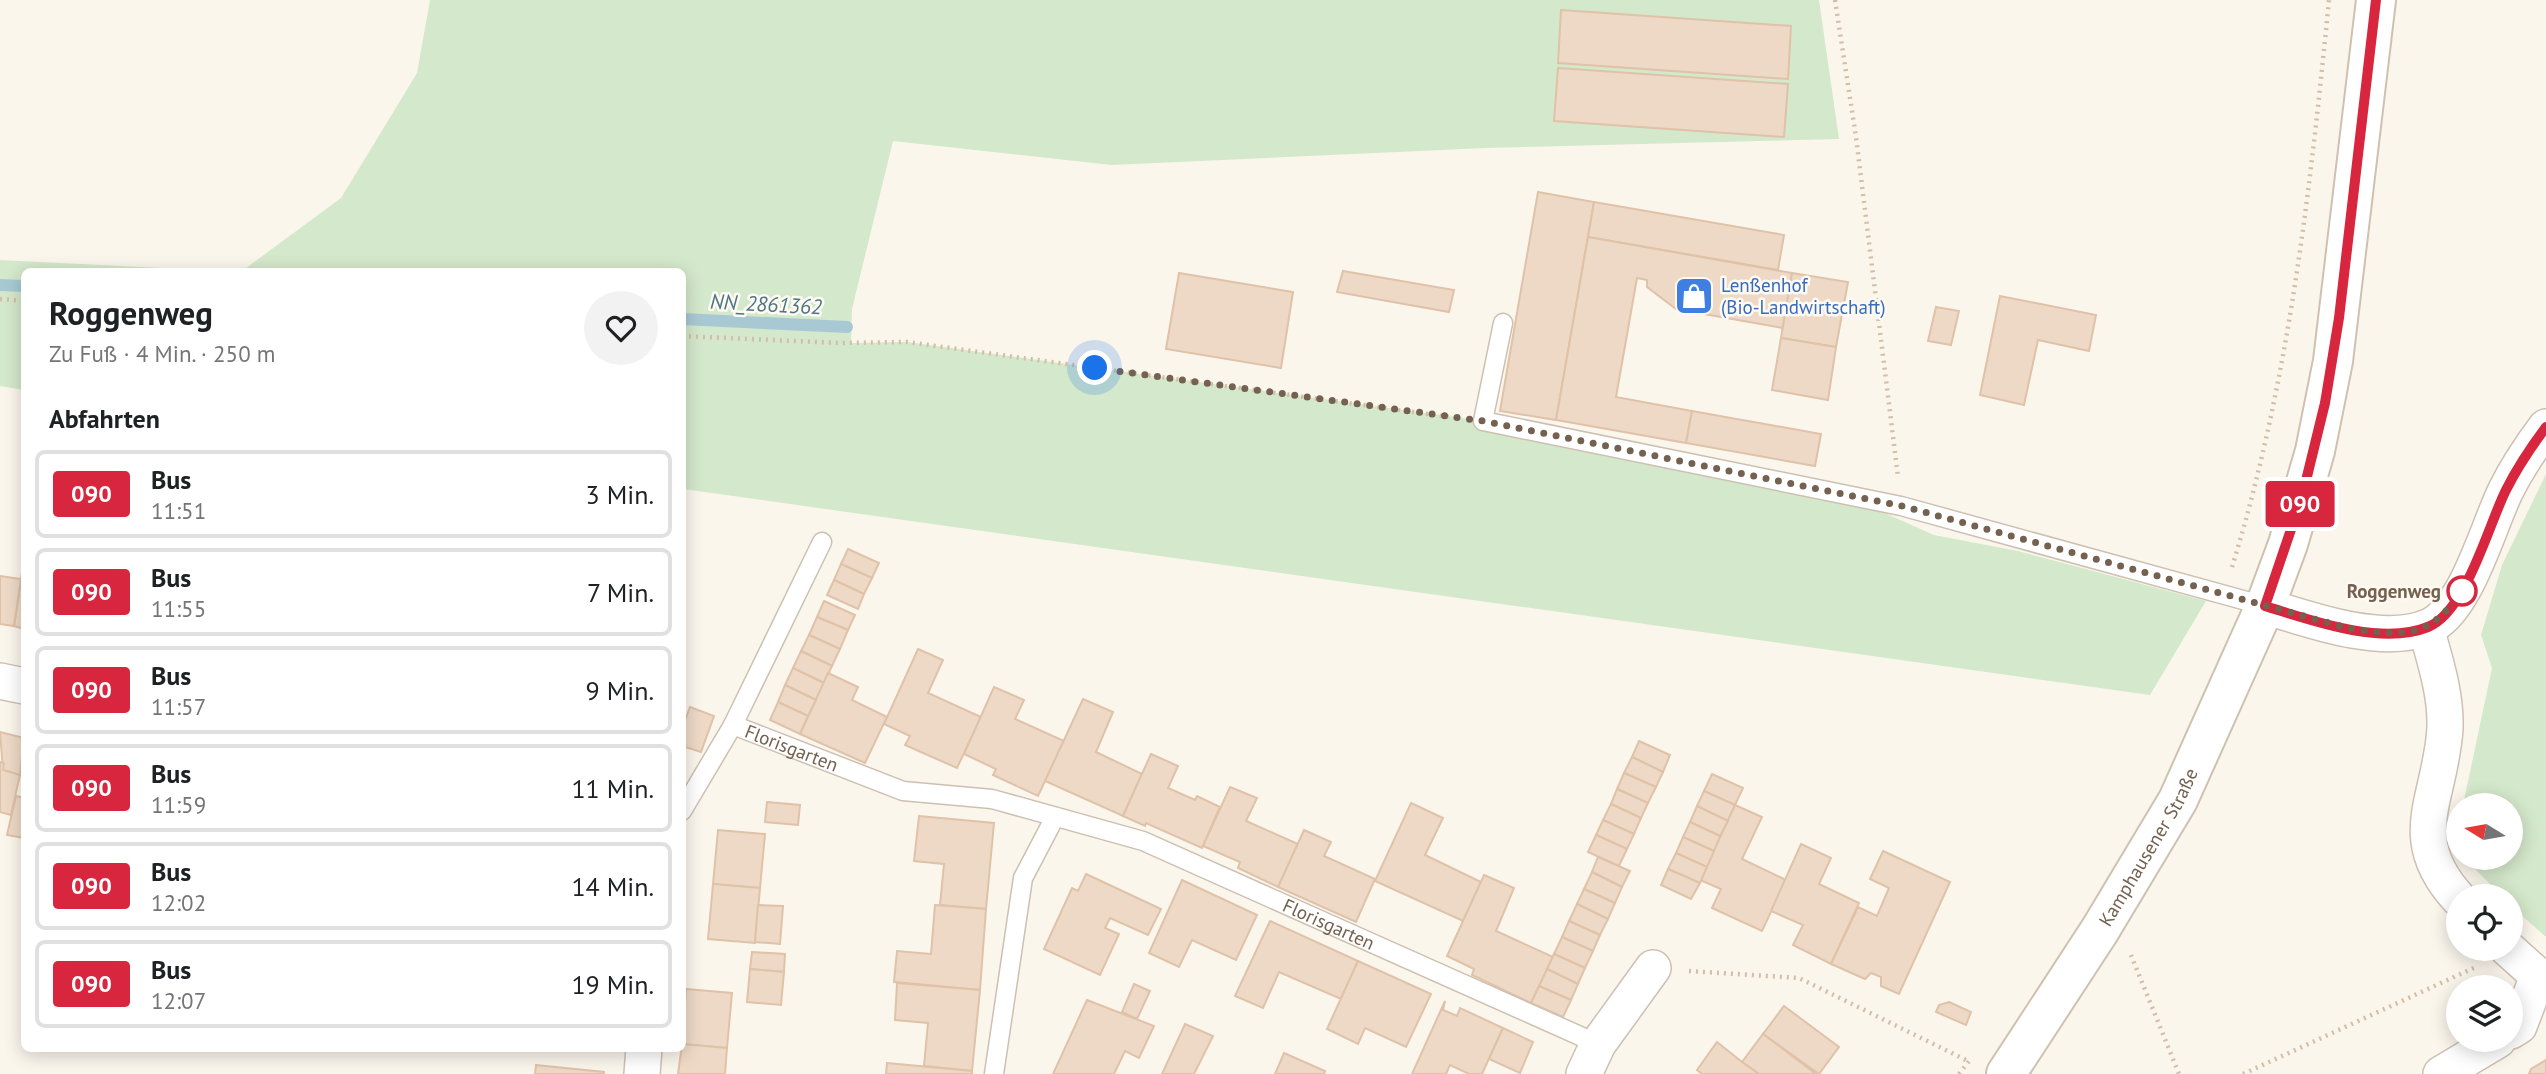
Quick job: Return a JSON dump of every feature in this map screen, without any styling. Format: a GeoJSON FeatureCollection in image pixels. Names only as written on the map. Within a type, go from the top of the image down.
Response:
{"type":"FeatureCollection","features":[{"type":"Feature","properties":{"kind":"main road","name":"Kamphausener Straße"},"geometry":{"type":"LineString","coordinates":[[2006,1074],[2099,930],[2178,800],[2265,606],[2302,497],[2325,403],[2339,318],[2376,0]]}},
{"type":"Feature","properties":{"kind":"street"},"geometry":{"type":"LineString","coordinates":[[2265,606],[2351,629],[2399,632],[2426,628],[2444,615],[2462,591],[2504,493],[2546,427]]}},
{"type":"Feature","properties":{"kind":"street"},"geometry":{"type":"LineString","coordinates":[[2426,628],[2442,683],[2445,727],[2426,832],[2432,864],[2447,884]]}},
{"type":"Feature","properties":{"kind":"street"},"geometry":{"type":"LineString","coordinates":[[0,681],[21,685]]}},
{"type":"Feature","properties":{"kind":"street"},"geometry":{"type":"LineString","coordinates":[[2522,961],[2542,979],[2523,1018]]}},
{"type":"Feature","properties":{"kind":"street","name":"Florisgarten"},"geometry":{"type":"LineString","coordinates":[[1591,1059],[1653,968]]}},
{"type":"Feature","properties":{"kind":"street"},"geometry":{"type":"LineString","coordinates":[[642,1074],[644,1052]]}},
{"type":"Feature","properties":{"kind":"street"},"geometry":{"type":"LineString","coordinates":[[2441,1074],[2478,1052]]}},
{"type":"Feature","properties":{"kind":"lane"},"geometry":{"type":"LineString","coordinates":[[1503,323],[1483,421],[1902,506],[2225,592],[2265,606]]}},
{"type":"Feature","properties":{"kind":"lane"},"geometry":{"type":"LineString","coordinates":[[686,804],[733,725],[822,542]]}},
{"type":"Feature","properties":{"kind":"lane","name":"Florisgarten"},"geometry":{"type":"LineString","coordinates":[[733,725],[903,791],[992,799],[1143,841],[1591,1059]]}},
{"type":"Feature","properties":{"kind":"lane"},"geometry":{"type":"LineString","coordinates":[[994,1074],[1023,878],[1055,817]]}},
{"type":"Feature","properties":{"kind":"path"},"geometry":{"type":"LineString","coordinates":[[1835,0],[1856,136],[1902,506]]}},
{"type":"Feature","properties":{"kind":"path"},"geometry":{"type":"LineString","coordinates":[[2225,592],[2277,393],[2306,219],[2329,0]]}},
{"type":"Feature","properties":{"kind":"path"},"geometry":{"type":"LineString","coordinates":[[0,299],[21,301]]}},
{"type":"Feature","properties":{"kind":"path"},"geometry":{"type":"LineString","coordinates":[[686,335],[840,344],[907,342],[1483,421]]}},
{"type":"Feature","properties":{"kind":"path"},"geometry":{"type":"LineString","coordinates":[[2099,930],[2126,942],[2179,1074]]}},
{"type":"Feature","properties":{"kind":"path"},"geometry":{"type":"LineString","coordinates":[[2243,1074],[2483,961]]}},
{"type":"Feature","properties":{"kind":"path"},"geometry":{"type":"LineString","coordinates":[[1653,968],[1799,978],[1968,1061]]}},
{"type":"Feature","properties":{"kind":"green space"},"geometry":{"type":"Polygon","coordinates":[[[430,0],[1819,0],[1839,139],[1486,148],[1112,165],[893,141],[852,309],[851,343],[907,342],[1470,419],[1880,511],[1934,535],[2018,551],[2206,601],[2150,695],[686,489],[686,268],[246,268],[341,198],[417,73],[430,0]]]}},
{"type":"Feature","properties":{"kind":"green space"},"geometry":{"type":"Polygon","coordinates":[[[0,260],[162,268],[21,268],[21,390],[0,386],[0,260]]]}},
{"type":"Feature","properties":{"kind":"green space"},"geometry":{"type":"Polygon","coordinates":[[[2546,474],[2546,937],[2523,917],[2523,884],[2490,884],[2476,870],[2524,870],[2524,793],[2466,793],[2492,668],[2481,635],[2502,565],[2546,474]]]}},
{"type":"Feature","properties":{"kind":"building"},"geometry":{"type":"Polygon","coordinates":[[[1561,10],[1791,26],[1788,79],[1558,63],[1561,10]]]}},
{"type":"Feature","properties":{"kind":"building"},"geometry":{"type":"Polygon","coordinates":[[[1558,68],[1788,84],[1784,137],[1554,121],[1558,68]]]}},
{"type":"Feature","properties":{"kind":"building"},"geometry":{"type":"Polygon","coordinates":[[[1538,192],[1594,202],[1556,420],[1500,411],[1538,192]]]}},
{"type":"Feature","properties":{"kind":"building"},"geometry":{"type":"Polygon","coordinates":[[[1594,202],[1784,235],[1778,270],[1588,237],[1594,202]]]}},
{"type":"Feature","properties":{"kind":"building"},"geometry":{"type":"Polygon","coordinates":[[[1588,237],[1792,273],[1783,328],[1676,309],[1647,287],[1647,280],[1637,278],[1616,397],[1692,411],[1686,443],[1556,420],[1588,237]]]}},
{"type":"Feature","properties":{"kind":"building"},"geometry":{"type":"Polygon","coordinates":[[[1343,271],[1454,290],[1449,312],[1337,292],[1343,271]]]}},
{"type":"Feature","properties":{"kind":"building"},"geometry":{"type":"Polygon","coordinates":[[[1179,273],[1293,292],[1281,368],[1166,349],[1179,273]]]}},
{"type":"Feature","properties":{"kind":"building"},"geometry":{"type":"Polygon","coordinates":[[[1792,273],[1848,282],[1836,347],[1781,338],[1792,273]]]}},
{"type":"Feature","properties":{"kind":"building"},"geometry":{"type":"Polygon","coordinates":[[[2000,296],[2096,315],[2089,351],[2038,340],[2024,405],[1980,395],[2000,296]]]}},
{"type":"Feature","properties":{"kind":"building"},"geometry":{"type":"Polygon","coordinates":[[[1936,307],[1959,311],[1951,345],[1928,341],[1936,307]]]}},
{"type":"Feature","properties":{"kind":"building"},"geometry":{"type":"Polygon","coordinates":[[[1781,338],[1836,347],[1828,400],[1772,390],[1781,338]]]}},
{"type":"Feature","properties":{"kind":"building"},"geometry":{"type":"Polygon","coordinates":[[[1692,411],[1821,434],[1815,466],[1686,443],[1692,411]]]}},
{"type":"Feature","properties":{"kind":"building"},"geometry":{"type":"Polygon","coordinates":[[[848,549],[879,563],[872,578],[841,564],[848,549]]]}},
{"type":"Feature","properties":{"kind":"building"},"geometry":{"type":"Polygon","coordinates":[[[841,564],[872,578],[864,594],[834,580],[841,564]]]}},
{"type":"Feature","properties":{"kind":"building"},"geometry":{"type":"Polygon","coordinates":[[[0,576],[21,579],[14,626],[0,624],[0,576]]]}},
{"type":"Feature","properties":{"kind":"building"},"geometry":{"type":"Polygon","coordinates":[[[21,579],[21,628],[14,626],[21,579]]]}},
{"type":"Feature","properties":{"kind":"building"},"geometry":{"type":"Polygon","coordinates":[[[834,580],[864,594],[858,609],[827,595],[834,580]]]}},
{"type":"Feature","properties":{"kind":"building"},"geometry":{"type":"Polygon","coordinates":[[[824,601],[855,615],[848,630],[817,617],[824,601]]]}},
{"type":"Feature","properties":{"kind":"building"},"geometry":{"type":"Polygon","coordinates":[[[817,617],[848,630],[840,649],[809,635],[817,617]]]}},
{"type":"Feature","properties":{"kind":"building"},"geometry":{"type":"Polygon","coordinates":[[[809,635],[840,649],[832,666],[801,651],[809,635]]]}},
{"type":"Feature","properties":{"kind":"building"},"geometry":{"type":"Polygon","coordinates":[[[918,649],[943,660],[928,693],[981,717],[957,768],[905,745],[910,736],[884,724],[918,649]]]}},
{"type":"Feature","properties":{"kind":"building"},"geometry":{"type":"Polygon","coordinates":[[[801,651],[832,666],[824,683],[793,668],[801,651]]]}},
{"type":"Feature","properties":{"kind":"building"},"geometry":{"type":"Polygon","coordinates":[[[793,668],[824,683],[816,700],[785,685],[793,668]]]}},
{"type":"Feature","properties":{"kind":"building"},"geometry":{"type":"Polygon","coordinates":[[[828,673],[858,687],[852,700],[887,717],[865,763],[800,734],[828,673]]]}},
{"type":"Feature","properties":{"kind":"building"},"geometry":{"type":"Polygon","coordinates":[[[785,685],[816,700],[808,716],[778,702],[785,685]]]}},
{"type":"Feature","properties":{"kind":"building"},"geometry":{"type":"Polygon","coordinates":[[[994,687],[1024,700],[1015,719],[1064,741],[1038,796],[993,775],[996,769],[964,754],[994,687]]]}},
{"type":"Feature","properties":{"kind":"building"},"geometry":{"type":"Polygon","coordinates":[[[1083,699],[1113,712],[1096,752],[1142,774],[1123,816],[1045,781],[1083,699]]]}},
{"type":"Feature","properties":{"kind":"building"},"geometry":{"type":"Polygon","coordinates":[[[778,702],[808,716],[800,734],[770,720],[778,702]]]}},
{"type":"Feature","properties":{"kind":"building"},"geometry":{"type":"Polygon","coordinates":[[[690,707],[714,716],[701,752],[686,747],[686,718],[690,707]]]}},
{"type":"Feature","properties":{"kind":"building"},"geometry":{"type":"Polygon","coordinates":[[[0,732],[21,737],[20,775],[3,770],[0,732]]]}},
{"type":"Feature","properties":{"kind":"building"},"geometry":{"type":"Polygon","coordinates":[[[1639,741],[1670,755],[1663,772],[1632,757],[1639,741]]]}},
{"type":"Feature","properties":{"kind":"building"},"geometry":{"type":"Polygon","coordinates":[[[1151,754],[1178,766],[1168,788],[1195,800],[1197,796],[1220,807],[1202,848],[1146,823],[1145,826],[1123,816],[1151,754]]]}},
{"type":"Feature","properties":{"kind":"building"},"geometry":{"type":"Polygon","coordinates":[[[1632,757],[1663,772],[1656,787],[1624,773],[1632,757]]]}},
{"type":"Feature","properties":{"kind":"building"},"geometry":{"type":"Polygon","coordinates":[[[0,762],[4,763],[3,770],[20,775],[11,815],[0,812],[0,762]]]}},
{"type":"Feature","properties":{"kind":"building"},"geometry":{"type":"Polygon","coordinates":[[[1624,773],[1656,787],[1648,803],[1617,789],[1624,773]]]}},
{"type":"Feature","properties":{"kind":"building"},"geometry":{"type":"Polygon","coordinates":[[[1712,774],[1743,788],[1735,805],[1704,791],[1712,774]]]}},
{"type":"Feature","properties":{"kind":"building"},"geometry":{"type":"Polygon","coordinates":[[[1230,787],[1257,798],[1246,821],[1298,844],[1278,887],[1238,868],[1240,862],[1203,846],[1230,787]]]}},
{"type":"Feature","properties":{"kind":"building"},"geometry":{"type":"Polygon","coordinates":[[[1617,789],[1648,803],[1641,818],[1611,804],[1617,789]]]}},
{"type":"Feature","properties":{"kind":"building"},"geometry":{"type":"Polygon","coordinates":[[[1704,791],[1735,805],[1728,821],[1697,806],[1704,791]]]}},
{"type":"Feature","properties":{"kind":"building"},"geometry":{"type":"Polygon","coordinates":[[[16,796],[21,797],[21,837],[7,835],[16,796]]]}},
{"type":"Feature","properties":{"kind":"building"},"geometry":{"type":"Polygon","coordinates":[[[767,802],[800,805],[798,825],[765,822],[767,802]]]}},
{"type":"Feature","properties":{"kind":"building"},"geometry":{"type":"Polygon","coordinates":[[[1411,803],[1443,818],[1425,855],[1481,882],[1463,921],[1375,881],[1411,803]]]}},
{"type":"Feature","properties":{"kind":"building"},"geometry":{"type":"Polygon","coordinates":[[[1611,804],[1641,818],[1634,834],[1603,820],[1611,804]]]}},
{"type":"Feature","properties":{"kind":"building"},"geometry":{"type":"Polygon","coordinates":[[[1735,805],[1762,817],[1742,859],[1786,880],[1762,931],[1712,908],[1721,889],[1700,880],[1735,805]]]}},
{"type":"Feature","properties":{"kind":"building"},"geometry":{"type":"Polygon","coordinates":[[[1697,806],[1728,821],[1720,836],[1690,822],[1697,806]]]}},
{"type":"Feature","properties":{"kind":"building"},"geometry":{"type":"Polygon","coordinates":[[[919,816],[994,823],[986,909],[940,905],[944,864],[914,861],[919,816]]]}},
{"type":"Feature","properties":{"kind":"building"},"geometry":{"type":"Polygon","coordinates":[[[1603,820],[1634,834],[1627,849],[1596,835],[1603,820]]]}},
{"type":"Feature","properties":{"kind":"building"},"geometry":{"type":"Polygon","coordinates":[[[1690,822],[1720,836],[1714,851],[1683,837],[1690,822]]]}},
{"type":"Feature","properties":{"kind":"building"},"geometry":{"type":"Polygon","coordinates":[[[718,830],[765,834],[760,888],[713,884],[718,830]]]}},
{"type":"Feature","properties":{"kind":"building"},"geometry":{"type":"Polygon","coordinates":[[[1304,830],[1331,842],[1324,856],[1375,879],[1356,922],[1278,887],[1304,830]]]}},
{"type":"Feature","properties":{"kind":"building"},"geometry":{"type":"Polygon","coordinates":[[[1596,835],[1627,849],[1619,866],[1588,852],[1596,835]]]}},
{"type":"Feature","properties":{"kind":"building"},"geometry":{"type":"Polygon","coordinates":[[[1683,837],[1714,851],[1707,867],[1676,853],[1683,837]]]}},
{"type":"Feature","properties":{"kind":"building"},"geometry":{"type":"Polygon","coordinates":[[[1801,844],[1831,858],[1819,884],[1859,903],[1831,964],[1793,945],[1803,925],[1771,911],[1801,844]]]}},
{"type":"Feature","properties":{"kind":"building"},"geometry":{"type":"Polygon","coordinates":[[[1883,851],[1950,882],[1899,994],[1881,986],[1881,977],[1871,973],[1865,979],[1831,964],[1858,907],[1877,916],[1889,888],[1870,879],[1883,851]]]}},
{"type":"Feature","properties":{"kind":"building"},"geometry":{"type":"Polygon","coordinates":[[[1676,853],[1707,867],[1700,883],[1668,869],[1676,853]]]}},
{"type":"Feature","properties":{"kind":"building"},"geometry":{"type":"Polygon","coordinates":[[[1598,857],[1630,871],[1622,887],[1592,872],[1598,857]]]}},
{"type":"Feature","properties":{"kind":"building"},"geometry":{"type":"Polygon","coordinates":[[[1668,869],[1700,883],[1691,899],[1661,885],[1668,869]]]}},
{"type":"Feature","properties":{"kind":"building"},"geometry":{"type":"Polygon","coordinates":[[[1592,872],[1622,887],[1615,903],[1584,889],[1592,872]]]}},
{"type":"Feature","properties":{"kind":"building"},"geometry":{"type":"Polygon","coordinates":[[[1086,874],[1161,909],[1148,935],[1110,918],[1105,928],[1119,934],[1100,975],[1044,949],[1072,888],[1078,891],[1086,874]]]}},
{"type":"Feature","properties":{"kind":"building"},"geometry":{"type":"Polygon","coordinates":[[[1484,875],[1514,888],[1496,931],[1553,957],[1531,1003],[1472,975],[1474,969],[1447,956],[1484,875]]]}},
{"type":"Feature","properties":{"kind":"building"},"geometry":{"type":"Polygon","coordinates":[[[1182,880],[1257,915],[1236,960],[1192,940],[1179,967],[1149,953],[1182,880]]]}},
{"type":"Feature","properties":{"kind":"building"},"geometry":{"type":"Polygon","coordinates":[[[713,884],[760,888],[755,943],[708,939],[713,884]]]}},
{"type":"Feature","properties":{"kind":"building"},"geometry":{"type":"Polygon","coordinates":[[[1584,889],[1615,903],[1608,919],[1577,904],[1584,889]]]}},
{"type":"Feature","properties":{"kind":"building"},"geometry":{"type":"Polygon","coordinates":[[[1577,904],[1608,919],[1600,935],[1569,921],[1577,904]]]}},
{"type":"Feature","properties":{"kind":"building"},"geometry":{"type":"Polygon","coordinates":[[[758,905],[783,906],[780,944],[755,942],[758,905]]]}},
{"type":"Feature","properties":{"kind":"building"},"geometry":{"type":"Polygon","coordinates":[[[935,905],[986,909],[980,990],[894,982],[897,951],[931,954],[935,905]]]}},
{"type":"Feature","properties":{"kind":"building"},"geometry":{"type":"Polygon","coordinates":[[[1270,921],[1358,961],[1341,999],[1279,972],[1263,1008],[1235,996],[1270,921]]]}},
{"type":"Feature","properties":{"kind":"building"},"geometry":{"type":"Polygon","coordinates":[[[1569,921],[1600,935],[1593,951],[1562,937],[1569,921]]]}},
{"type":"Feature","properties":{"kind":"building"},"geometry":{"type":"Polygon","coordinates":[[[1562,937],[1593,951],[1585,968],[1554,954],[1562,937]]]}},
{"type":"Feature","properties":{"kind":"building"},"geometry":{"type":"Polygon","coordinates":[[[752,952],[785,954],[784,972],[750,969],[752,952]]]}},
{"type":"Feature","properties":{"kind":"building"},"geometry":{"type":"Polygon","coordinates":[[[1554,954],[1585,968],[1578,984],[1547,969],[1554,954]]]}},
{"type":"Feature","properties":{"kind":"building"},"geometry":{"type":"Polygon","coordinates":[[[1358,961],[1431,994],[1406,1047],[1365,1028],[1358,1044],[1327,1029],[1358,961]]]}},
{"type":"Feature","properties":{"kind":"building"},"geometry":{"type":"Polygon","coordinates":[[[750,969],[784,972],[781,1005],[747,1002],[750,969]]]}},
{"type":"Feature","properties":{"kind":"building"},"geometry":{"type":"Polygon","coordinates":[[[1547,969],[1578,984],[1571,1000],[1539,986],[1547,969]]]}},
{"type":"Feature","properties":{"kind":"building"},"geometry":{"type":"Polygon","coordinates":[[[897,983],[980,990],[972,1071],[924,1066],[928,1023],[895,1020],[897,983]]]}},
{"type":"Feature","properties":{"kind":"building"},"geometry":{"type":"Polygon","coordinates":[[[1134,984],[1150,991],[1137,1019],[1122,1012],[1134,984]]]}},
{"type":"Feature","properties":{"kind":"building"},"geometry":{"type":"Polygon","coordinates":[[[1539,986],[1571,1000],[1563,1017],[1531,1003],[1539,986]]]}},
{"type":"Feature","properties":{"kind":"building"},"geometry":{"type":"Polygon","coordinates":[[[686,989],[732,993],[727,1048],[686,1044],[686,989]]]}},
{"type":"Feature","properties":{"kind":"building"},"geometry":{"type":"Polygon","coordinates":[[[1087,1000],[1154,1026],[1139,1058],[1125,1051],[1114,1074],[1053,1074],[1087,1000]]]}},
{"type":"Feature","properties":{"kind":"building"},"geometry":{"type":"Polygon","coordinates":[[[1445,1001],[1443,1010],[1457,1016],[1460,1008],[1503,1028],[1482,1074],[1469,1074],[1450,1065],[1446,1074],[1412,1074],[1445,1001]]]}},
{"type":"Feature","properties":{"kind":"building"},"geometry":{"type":"Polygon","coordinates":[[[1949,1002],[1971,1012],[1966,1025],[1936,1012],[1939,1005],[1949,1002]]]}},
{"type":"Feature","properties":{"kind":"building"},"geometry":{"type":"Polygon","coordinates":[[[1784,1006],[1839,1047],[1819,1074],[1763,1034],[1784,1006]]]}},
{"type":"Feature","properties":{"kind":"building"},"geometry":{"type":"Polygon","coordinates":[[[1185,1024],[1213,1036],[1194,1074],[1162,1074],[1185,1024]]]}},
{"type":"Feature","properties":{"kind":"building"},"geometry":{"type":"Polygon","coordinates":[[[1503,1028],[1533,1042],[1520,1073],[1489,1059],[1503,1028]]]}},
{"type":"Feature","properties":{"kind":"building"},"geometry":{"type":"Polygon","coordinates":[[[1763,1034],[1816,1074],[1759,1074],[1742,1062],[1763,1034]]]}},
{"type":"Feature","properties":{"kind":"building"},"geometry":{"type":"Polygon","coordinates":[[[1717,1042],[1759,1074],[1702,1074],[1697,1070],[1717,1042]]]}},
{"type":"Feature","properties":{"kind":"building"},"geometry":{"type":"Polygon","coordinates":[[[686,1044],[727,1048],[725,1074],[678,1074],[681,1052],[686,1052],[686,1044]]]}},
{"type":"Feature","properties":{"kind":"building"},"geometry":{"type":"Polygon","coordinates":[[[1284,1053],[1325,1071],[1324,1074],[1275,1074],[1284,1053]]]}},
{"type":"Feature","properties":{"kind":"building"},"geometry":{"type":"Polygon","coordinates":[[[2546,1060],[2546,1074],[2529,1074],[2531,1069],[2546,1060]]]}},
{"type":"Feature","properties":{"kind":"building"},"geometry":{"type":"Polygon","coordinates":[[[887,1063],[972,1071],[972,1074],[886,1074],[887,1063]]]}},
{"type":"Feature","properties":{"kind":"building"},"geometry":{"type":"Polygon","coordinates":[[[536,1065],[604,1072],[604,1074],[535,1074],[536,1065]]]}},
{"type":"Feature","properties":{"kind":"waterway","name":"NN_2861362"},"geometry":{"type":"LineString","coordinates":[[0,285],[21,286]]}},
{"type":"Feature","properties":{"kind":"waterway","name":"NN_2861362"},"geometry":{"type":"LineString","coordinates":[[686,319],[847,327]]}},
{"type":"Feature","properties":{"kind":"bus line","name":"090"},"geometry":{"type":"LineString","coordinates":[[2376,0],[2333,361],[2315,451],[2288,544],[2265,606],[2322,623],[2365,631],[2414,631],[2435,624],[2462,591],[2504,493],[2522,460],[2546,427]]}},
{"type":"Feature","properties":{"kind":"place","name":"Lenßenhof (Bio-Landwirtschaft)"},"geometry":{"type":"Point","coordinates":[1694,296]}},
{"type":"Feature","properties":{"kind":"place","name":"Roggenweg"},"geometry":{"type":"Point","coordinates":[2462,591]}},
{"type":"Feature","properties":{"kind":"route"},"geometry":{"type":"LineString","coordinates":[[1095,368],[1483,421],[1902,506],[2225,592],[2307,619],[2351,629],[2399,632],[2426,628],[2444,615],[2462,591]]}}]}
